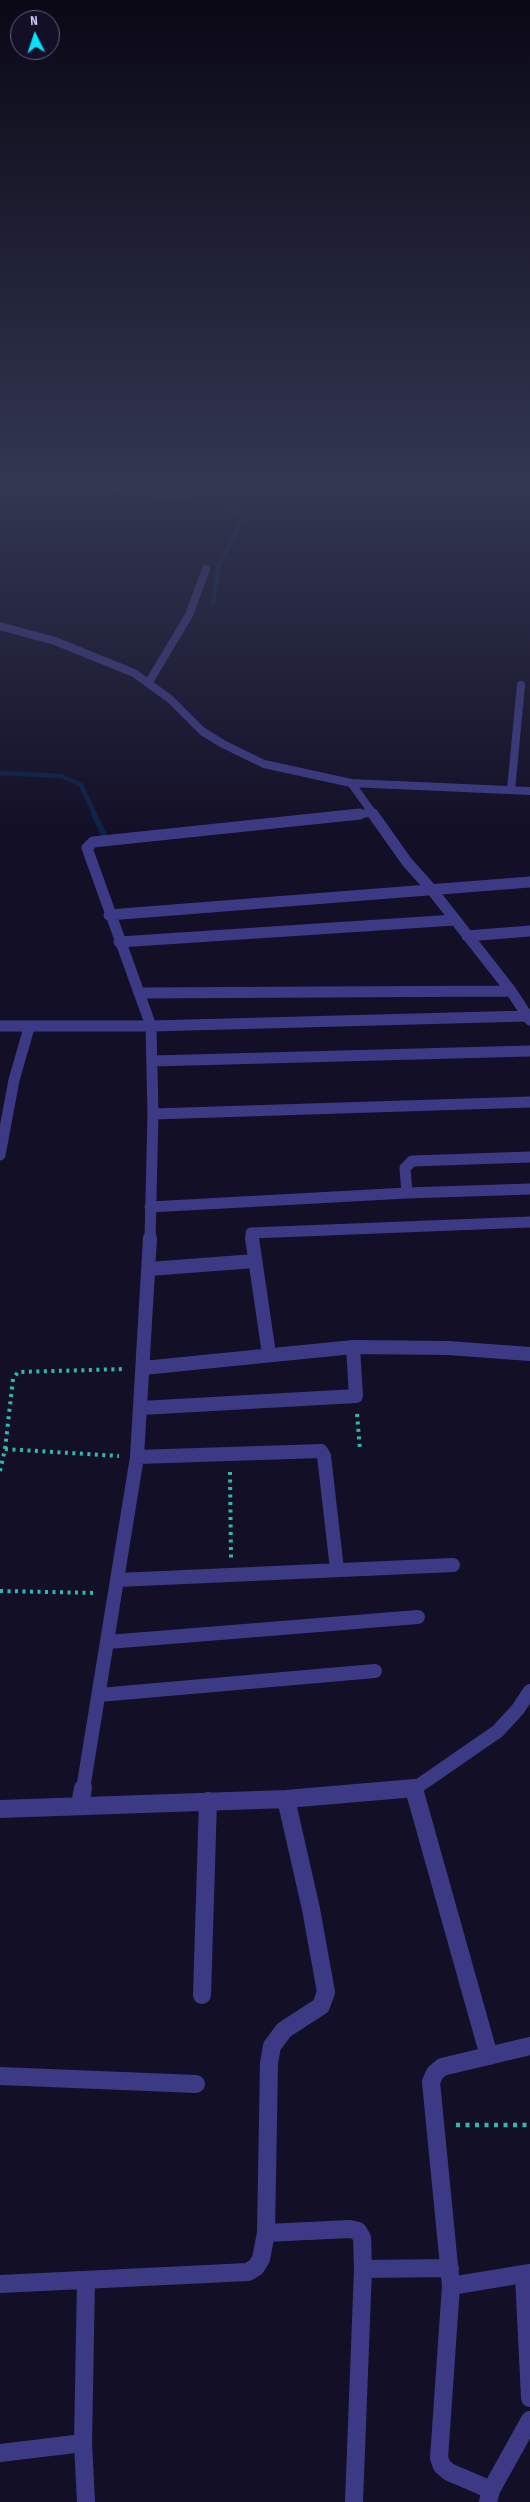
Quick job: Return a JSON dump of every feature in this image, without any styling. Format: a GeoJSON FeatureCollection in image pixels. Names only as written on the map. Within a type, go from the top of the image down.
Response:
{"type":"FeatureCollection","features":[{"type":"Feature","properties":{"kind":"street"},"geometry":{"type":"LineString","coordinates":[[148,682],[190,615],[194,605]]}},
{"type":"Feature","properties":{"kind":"street"},"geometry":{"type":"LineString","coordinates":[[0,626],[93,655],[148,682],[170,699],[202,731],[223,744],[264,764],[314,777],[351,783],[530,791]]}},
{"type":"Feature","properties":{"kind":"street"},"geometry":{"type":"LineString","coordinates":[[511,790],[521,685]]}},
{"type":"Feature","properties":{"kind":"street"},"geometry":{"type":"LineString","coordinates":[[351,783],[407,862],[432,890],[529,1018]]}},
{"type":"Feature","properties":{"kind":"street"},"geometry":{"type":"LineString","coordinates":[[80,1805],[137,1457],[149,1269],[153,1114],[151,1026],[109,915],[88,848],[93,842],[371,813]]}},
{"type":"Feature","properties":{"kind":"street"},"geometry":{"type":"LineString","coordinates":[[109,915],[530,882]]}},
{"type":"Feature","properties":{"kind":"street"},"geometry":{"type":"LineString","coordinates":[[119,942],[455,920]]}},
{"type":"Feature","properties":{"kind":"street"},"geometry":{"type":"LineString","coordinates":[[467,936],[530,931]]}},
{"type":"Feature","properties":{"kind":"street"},"geometry":{"type":"LineString","coordinates":[[140,993],[514,996],[530,999]]}},
{"type":"Feature","properties":{"kind":"street"},"geometry":{"type":"LineString","coordinates":[[0,1026],[30,1028],[529,1018]]}},
{"type":"Feature","properties":{"kind":"street"},"geometry":{"type":"LineString","coordinates":[[0,1155],[10,1097],[30,1028]]}},
{"type":"Feature","properties":{"kind":"street"},"geometry":{"type":"LineString","coordinates":[[152,1061],[530,1051]]}},
{"type":"Feature","properties":{"kind":"street"},"geometry":{"type":"LineString","coordinates":[[153,1114],[530,1102]]}},
{"type":"Feature","properties":{"kind":"street"},"geometry":{"type":"LineString","coordinates":[[407,1193],[405,1168],[412,1161],[530,1157]]}},
{"type":"Feature","properties":{"kind":"street"},"geometry":{"type":"LineString","coordinates":[[150,1207],[407,1193],[530,1189]]}},
{"type":"Feature","properties":{"kind":"street"},"geometry":{"type":"LineString","coordinates":[[269,1354],[251,1233],[530,1222]]}},
{"type":"Feature","properties":{"kind":"street"},"geometry":{"type":"LineString","coordinates":[[149,1269],[255,1261]]}},
{"type":"Feature","properties":{"kind":"street"},"geometry":{"type":"LineString","coordinates":[[143,1368],[353,1347],[448,1348],[530,1354]]}},
{"type":"Feature","properties":{"kind":"street"},"geometry":{"type":"LineString","coordinates":[[141,1408],[356,1396],[353,1347]]}},
{"type":"Feature","properties":{"kind":"street"},"geometry":{"type":"LineString","coordinates":[[137,1457],[321,1451],[324,1456],[337,1569]]}},
{"type":"Feature","properties":{"kind":"street"},"geometry":{"type":"LineString","coordinates":[[116,1586],[231,1575],[453,1565]]}},
{"type":"Feature","properties":{"kind":"street"},"geometry":{"type":"LineString","coordinates":[[108,1642],[418,1617]]}},
{"type":"Feature","properties":{"kind":"street"},"geometry":{"type":"LineString","coordinates":[[99,1695],[375,1671]]}},
{"type":"Feature","properties":{"kind":"street"},"geometry":{"type":"LineString","coordinates":[[0,1809],[208,1800],[286,1799],[414,1789],[498,1731],[514,1715],[530,1691]]}},
{"type":"Feature","properties":{"kind":"street"},"geometry":{"type":"LineString","coordinates":[[414,1789],[489,2056]]}},
{"type":"Feature","properties":{"kind":"street"},"geometry":{"type":"LineString","coordinates":[[0,2284],[248,2272],[256,2267],[261,2259],[266,2233],[269,2062],[272,2046],[284,2030],[321,2006],[326,1992],[311,1909],[286,1799]]}},
{"type":"Feature","properties":{"kind":"street"},"geometry":{"type":"LineString","coordinates":[[202,1995],[208,1800]]}},
{"type":"Feature","properties":{"kind":"street"},"geometry":{"type":"LineString","coordinates":[[530,2046],[442,2067],[435,2073],[431,2082],[451,2277],[438,2458],[442,2466],[449,2472],[490,2496],[530,2420]]}},
{"type":"Feature","properties":{"kind":"street"},"geometry":{"type":"LineString","coordinates":[[0,2076],[196,2084]]}},
{"type":"Feature","properties":{"kind":"street"},"geometry":{"type":"LineString","coordinates":[[266,2233],[350,2229],[358,2231],[362,2238],[363,2269],[354,2502]]}},
{"type":"Feature","properties":{"kind":"street"},"geometry":{"type":"LineString","coordinates":[[363,2269],[451,2277],[527,2274],[530,2398]]}},
{"type":"Feature","properties":{"kind":"street"},"geometry":{"type":"LineString","coordinates":[[86,2280],[83,2443],[86,2502]]}},
{"type":"Feature","properties":{"kind":"street"},"geometry":{"type":"LineString","coordinates":[[0,2453],[83,2443]]}},
{"type":"Feature","properties":{"kind":"path"},"geometry":{"type":"LineString","coordinates":[[0,1471],[5,1449],[13,1379],[18,1372],[143,1368]]}},
{"type":"Feature","properties":{"kind":"path"},"geometry":{"type":"LineString","coordinates":[[356,1396],[360,1450]]}},
{"type":"Feature","properties":{"kind":"path"},"geometry":{"type":"LineString","coordinates":[[5,1449],[137,1457]]}},
{"type":"Feature","properties":{"kind":"path"},"geometry":{"type":"LineString","coordinates":[[230,1454],[231,1575]]}},
{"type":"Feature","properties":{"kind":"path"},"geometry":{"type":"LineString","coordinates":[[0,1591],[116,1586]]}},
{"type":"Feature","properties":{"kind":"path"},"geometry":{"type":"LineString","coordinates":[[436,2124],[530,2125]]}},
{"type":"Feature","properties":{"kind":"waterway"},"geometry":{"type":"LineString","coordinates":[[0,773],[61,776],[81,785],[95,815]]}},
{"type":"Feature","properties":{"kind":"waterway"},"geometry":{"type":"LineString","coordinates":[[94,814],[105,837]]}}]}
